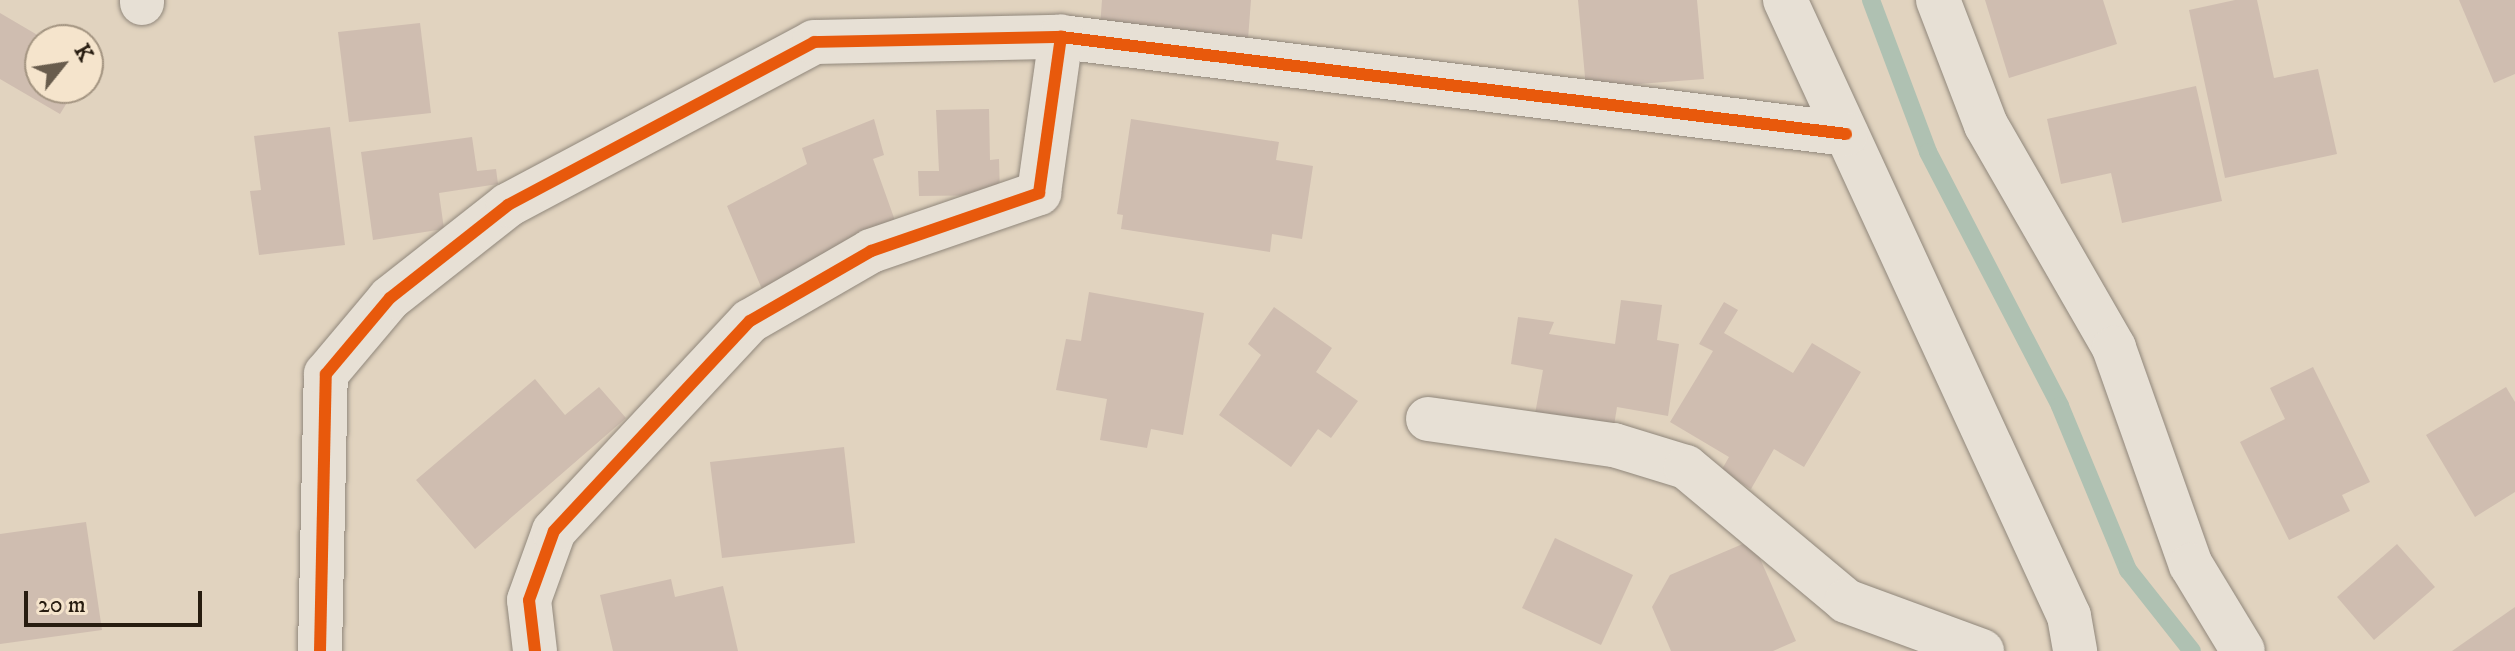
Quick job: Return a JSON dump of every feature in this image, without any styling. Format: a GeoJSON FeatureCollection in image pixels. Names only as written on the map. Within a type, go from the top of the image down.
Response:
{"type":"FeatureCollection","features":[{"type":"Feature","properties":{"kind":"street"},"geometry":{"type":"LineString","coordinates":[[1785,0],[2069,616],[2075,651]]}},
{"type":"Feature","properties":{"kind":"street"},"geometry":{"type":"LineString","coordinates":[[1938,0],[1986,125],[2114,348],[2191,565],[2243,651]]}},
{"type":"Feature","properties":{"kind":"street"},"geometry":{"type":"LineString","coordinates":[[320,651],[326,374],[390,298],[508,205],[814,42],[1061,37],[1846,134]]}},
{"type":"Feature","properties":{"kind":"street"},"geometry":{"type":"LineString","coordinates":[[535,651],[529,600],[554,531],[750,321],[871,251],[1039,193],[1061,37]]}},
{"type":"Feature","properties":{"kind":"street"},"geometry":{"type":"LineString","coordinates":[[1428,419],[1614,445],[1686,467],[1846,601],[1982,651]]}},
{"type":"Feature","properties":{"kind":"building"},"geometry":{"type":"Polygon","coordinates":[[[1102,0],[1251,0],[1248,39],[1100,27],[1102,0]]]}},
{"type":"Feature","properties":{"kind":"building"},"geometry":{"type":"Polygon","coordinates":[[[1578,0],[1697,0],[1704,79],[1586,88],[1578,0]]]}},
{"type":"Feature","properties":{"kind":"building"},"geometry":{"type":"Polygon","coordinates":[[[1985,0],[2103,0],[2117,44],[2009,78],[1985,0]]]}},
{"type":"Feature","properties":{"kind":"building"},"geometry":{"type":"Polygon","coordinates":[[[2235,0],[2257,0],[2274,78],[2318,69],[2337,154],[2225,178],[2189,10],[2235,0]]]}},
{"type":"Feature","properties":{"kind":"building"},"geometry":{"type":"Polygon","coordinates":[[[2459,0],[2515,0],[2515,74],[2494,83],[2459,0]]]}},
{"type":"Feature","properties":{"kind":"building"},"geometry":{"type":"Polygon","coordinates":[[[0,13],[24,27],[24,93],[0,79],[0,13]]]}},
{"type":"Feature","properties":{"kind":"building"},"geometry":{"type":"Polygon","coordinates":[[[420,23],[431,113],[349,122],[338,32],[420,23]]]}},
{"type":"Feature","properties":{"kind":"building"},"geometry":{"type":"Polygon","coordinates":[[[2196,86],[2222,201],[2122,223],[2111,173],[2061,184],[2047,119],[2196,86]]]}},
{"type":"Feature","properties":{"kind":"building"},"geometry":{"type":"Polygon","coordinates":[[[43,104],[66,104],[60,114],[43,104]]]}},
{"type":"Feature","properties":{"kind":"building"},"geometry":{"type":"Polygon","coordinates":[[[989,109],[990,160],[999,159],[1000,195],[919,196],[918,171],[939,171],[936,110],[989,109]]]}},
{"type":"Feature","properties":{"kind":"building"},"geometry":{"type":"Polygon","coordinates":[[[874,119],[884,155],[873,159],[898,229],[767,301],[727,206],[807,164],[802,148],[874,119]]]}},
{"type":"Feature","properties":{"kind":"building"},"geometry":{"type":"Polygon","coordinates":[[[1131,119],[1279,142],[1276,160],[1313,166],[1302,239],[1272,234],[1270,252],[1121,229],[1123,215],[1117,214],[1131,119]]]}},
{"type":"Feature","properties":{"kind":"building"},"geometry":{"type":"Polygon","coordinates":[[[330,127],[345,245],[259,255],[250,191],[261,190],[254,136],[330,127]]]}},
{"type":"Feature","properties":{"kind":"building"},"geometry":{"type":"Polygon","coordinates":[[[472,137],[477,171],[496,169],[498,184],[439,193],[444,229],[373,240],[361,152],[472,137]]]}},
{"type":"Feature","properties":{"kind":"building"},"geometry":{"type":"Polygon","coordinates":[[[1089,292],[1204,313],[1183,435],[1151,429],[1147,448],[1100,440],[1107,399],[1056,390],[1066,339],[1081,341],[1089,292]]]}},
{"type":"Feature","properties":{"kind":"building"},"geometry":{"type":"Polygon","coordinates":[[[1621,300],[1662,305],[1657,340],[1679,344],[1668,416],[1617,407],[1614,426],[1535,414],[1543,370],[1511,364],[1518,317],[1554,322],[1549,334],[1615,344],[1621,300]]]}},
{"type":"Feature","properties":{"kind":"building"},"geometry":{"type":"Polygon","coordinates":[[[1724,302],[1738,310],[1724,333],[1793,373],[1812,343],[1861,372],[1804,467],[1774,449],[1751,489],[1721,471],[1729,457],[1670,422],[1713,351],[1699,344],[1724,302]]]}},
{"type":"Feature","properties":{"kind":"building"},"geometry":{"type":"Polygon","coordinates":[[[1274,307],[1332,348],[1316,372],[1358,401],[1331,438],[1318,429],[1291,467],[1219,415],[1261,355],[1248,344],[1274,307]]]}},
{"type":"Feature","properties":{"kind":"building"},"geometry":{"type":"Polygon","coordinates":[[[2313,367],[2370,482],[2342,495],[2350,511],[2289,540],[2240,442],[2285,419],[2270,388],[2313,367]]]}},
{"type":"Feature","properties":{"kind":"building"},"geometry":{"type":"Polygon","coordinates":[[[535,379],[565,415],[599,387],[626,418],[475,549],[416,480],[535,379]]]}},
{"type":"Feature","properties":{"kind":"building"},"geometry":{"type":"Polygon","coordinates":[[[2506,387],[2515,402],[2515,492],[2475,517],[2426,435],[2506,387]]]}},
{"type":"Feature","properties":{"kind":"building"},"geometry":{"type":"Polygon","coordinates":[[[844,447],[855,543],[722,558],[710,462],[844,447]]]}},
{"type":"Feature","properties":{"kind":"building"},"geometry":{"type":"Polygon","coordinates":[[[86,522],[102,630],[0,644],[0,534],[86,522]]]}},
{"type":"Feature","properties":{"kind":"building"},"geometry":{"type":"Polygon","coordinates":[[[1555,538],[1633,575],[1601,645],[1522,608],[1555,538]]]}},
{"type":"Feature","properties":{"kind":"building"},"geometry":{"type":"Polygon","coordinates":[[[1752,540],[1796,641],[1773,651],[1671,651],[1652,607],[1670,575],[1752,540]]]}},
{"type":"Feature","properties":{"kind":"building"},"geometry":{"type":"Polygon","coordinates":[[[2397,544],[2435,587],[2374,640],[2337,597],[2397,544]]]}},
{"type":"Feature","properties":{"kind":"building"},"geometry":{"type":"Polygon","coordinates":[[[671,579],[675,597],[723,586],[738,651],[613,651],[600,595],[671,579]]]}},
{"type":"Feature","properties":{"kind":"building"},"geometry":{"type":"Polygon","coordinates":[[[2515,607],[2515,651],[2452,651],[2515,607]]]}},
{"type":"Feature","properties":{"kind":"waterway"},"geometry":{"type":"LineString","coordinates":[[1871,0],[1928,152],[2060,406],[2128,570],[2192,651]]}},
{"type":"Feature","properties":{"kind":"cycle path"},"geometry":{"type":"LineString","coordinates":[[320,651],[326,374],[390,298],[508,205],[814,42],[1061,37],[1846,134]]}},
{"type":"Feature","properties":{"kind":"cycle path"},"geometry":{"type":"LineString","coordinates":[[535,651],[529,600],[554,531],[750,321],[871,251],[1039,193],[1061,37]]}}]}
